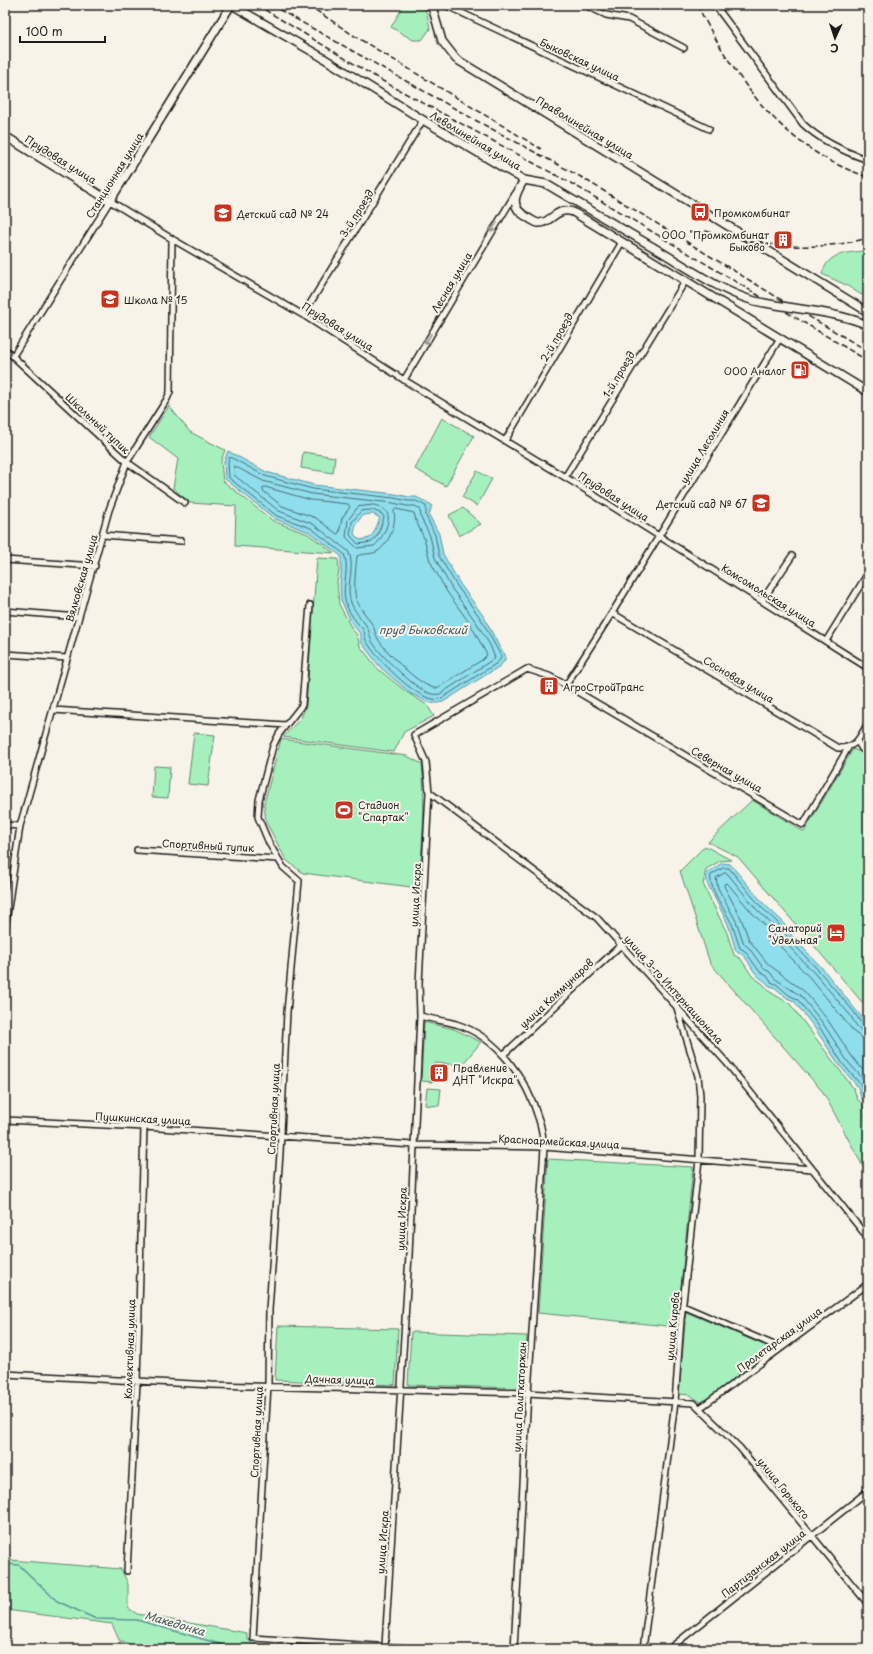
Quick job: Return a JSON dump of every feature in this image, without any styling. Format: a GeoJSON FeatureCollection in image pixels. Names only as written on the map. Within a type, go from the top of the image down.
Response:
{"type":"FeatureCollection","features":[{"type":"Feature","properties":{"kind":"main road","name":"Леволинейная улица"},"geometry":{"type":"LineString","coordinates":[[231,5],[320,56],[524,180],[515,194]]}},
{"type":"Feature","properties":{"kind":"main road","name":"Станционная улица"},"geometry":{"type":"LineString","coordinates":[[110,201],[231,5]]}},
{"type":"Feature","properties":{"kind":"main road","name":"Праволинейная улица"},"geometry":{"type":"LineString","coordinates":[[429,5],[433,10],[442,41],[456,59],[868,312]]}},
{"type":"Feature","properties":{"kind":"main road","name":"Прудовая улица"},"geometry":{"type":"LineString","coordinates":[[5,136],[110,201]]}},
{"type":"Feature","properties":{"kind":"main road"},"geometry":{"type":"LineString","coordinates":[[524,180],[546,184],[731,292],[747,298],[786,307],[844,316],[868,325]]}},
{"type":"Feature","properties":{"kind":"main road"},"geometry":{"type":"LineString","coordinates":[[515,194],[518,210],[523,215],[537,223],[545,221],[561,211],[568,210],[686,280],[868,392]]}},
{"type":"Feature","properties":{"kind":"street","name":"Быковская улица"},"geometry":{"type":"LineString","coordinates":[[444,5],[709,129]]}},
{"type":"Feature","properties":{"kind":"street"},"geometry":{"type":"LineString","coordinates":[[585,5],[606,15],[628,19],[684,48]]}},
{"type":"Feature","properties":{"kind":"street"},"geometry":{"type":"LineString","coordinates":[[715,5],[803,124],[812,132],[828,142],[868,160]]}},
{"type":"Feature","properties":{"kind":"street","name":"3-й проезд"},"geometry":{"type":"LineString","coordinates":[[303,315],[423,120]]}},
{"type":"Feature","properties":{"kind":"street","name":"Лесная улица"},"geometry":{"type":"LineString","coordinates":[[404,380],[515,194]]}},
{"type":"Feature","properties":{"kind":"street","name":"Прудовая улица"},"geometry":{"type":"LineString","coordinates":[[110,201],[303,315],[404,380],[565,477],[659,537]]}},
{"type":"Feature","properties":{"kind":"street","name":"Станционная улица"},"geometry":{"type":"LineString","coordinates":[[13,356],[110,201]]}},
{"type":"Feature","properties":{"kind":"street","name":"Вялковская улица"},"geometry":{"type":"LineString","coordinates":[[5,930],[20,826],[112,503],[127,462],[168,399],[170,392],[172,239]]}},
{"type":"Feature","properties":{"kind":"street","name":"2-й проезд"},"geometry":{"type":"LineString","coordinates":[[505,441],[622,242]]}},
{"type":"Feature","properties":{"kind":"street","name":"1-й проезд"},"geometry":{"type":"LineString","coordinates":[[565,477],[686,280]]}},
{"type":"Feature","properties":{"kind":"street","name":"улица Лесолиния"},"geometry":{"type":"LineString","coordinates":[[566,685],[659,537],[780,338]]}},
{"type":"Feature","properties":{"kind":"street","name":"Школьный тупик"},"geometry":{"type":"LineString","coordinates":[[5,348],[127,462],[185,503]]}},
{"type":"Feature","properties":{"kind":"street"},"geometry":{"type":"LineString","coordinates":[[103,535],[181,541]]}},
{"type":"Feature","properties":{"kind":"street","name":"Комсомольская улица"},"geometry":{"type":"LineString","coordinates":[[659,537],[868,668]]}},
{"type":"Feature","properties":{"kind":"street"},"geometry":{"type":"LineString","coordinates":[[762,601],[792,556]]}},
{"type":"Feature","properties":{"kind":"street"},"geometry":{"type":"LineString","coordinates":[[5,560],[95,566]]}},
{"type":"Feature","properties":{"kind":"street"},"geometry":{"type":"LineString","coordinates":[[826,641],[868,574]]}},
{"type":"Feature","properties":{"kind":"street","name":"Спортивная улица"},"geometry":{"type":"LineString","coordinates":[[310,605],[302,705],[279,734],[273,746],[259,800],[258,817],[283,867],[299,881],[287,1012],[269,1310],[268,1385],[253,1638],[385,1646]]}},
{"type":"Feature","properties":{"kind":"street"},"geometry":{"type":"LineString","coordinates":[[5,611],[79,617]]}},
{"type":"Feature","properties":{"kind":"street","name":"Сосновая улица"},"geometry":{"type":"LineString","coordinates":[[612,613],[838,748],[848,748]]}},
{"type":"Feature","properties":{"kind":"street"},"geometry":{"type":"LineString","coordinates":[[5,654],[67,658]]}},
{"type":"Feature","properties":{"kind":"street","name":"улица Искра"},"geometry":{"type":"LineString","coordinates":[[385,1646],[401,1389],[420,1016],[419,983],[429,792],[426,762],[414,735],[527,669],[549,676],[566,685]]}},
{"type":"Feature","properties":{"kind":"street","name":"Северная улица"},"geometry":{"type":"LineString","coordinates":[[566,685],[804,825],[848,748]]}},
{"type":"Feature","properties":{"kind":"street"},"geometry":{"type":"LineString","coordinates":[[53,710],[286,725]]}},
{"type":"Feature","properties":{"kind":"street"},"geometry":{"type":"LineString","coordinates":[[848,748],[857,742],[868,723]]}},
{"type":"Feature","properties":{"kind":"street"},"geometry":{"type":"LineString","coordinates":[[857,742],[862,749],[868,752]]}},
{"type":"Feature","properties":{"kind":"street","name":"улица 3-го Интернационала"},"geometry":{"type":"LineString","coordinates":[[429,792],[597,918],[622,944],[726,1062],[868,1238]]}},
{"type":"Feature","properties":{"kind":"street"},"geometry":{"type":"LineString","coordinates":[[5,825],[20,826]]}},
{"type":"Feature","properties":{"kind":"street","name":"Спортивный тупик"},"geometry":{"type":"LineString","coordinates":[[137,850],[278,858]]}},
{"type":"Feature","properties":{"kind":"street","name":"улица Коммунаров"},"geometry":{"type":"LineString","coordinates":[[503,1055],[622,944]]}},
{"type":"Feature","properties":{"kind":"street","name":"улица Кирова"},"geometry":{"type":"LineString","coordinates":[[643,1649],[674,1402],[698,1160],[700,1096],[698,1076],[677,1008]]}},
{"type":"Feature","properties":{"kind":"street","name":"улица Политкаторжан"},"geometry":{"type":"LineString","coordinates":[[420,1016],[456,1024],[484,1039],[503,1055],[521,1078],[539,1120],[544,1147],[528,1393],[514,1649]]}},
{"type":"Feature","properties":{"kind":"street","name":"Пушкинская улица"},"geometry":{"type":"LineString","coordinates":[[5,1120],[280,1136]]}},
{"type":"Feature","properties":{"kind":"street","name":"Коллективная улица"},"geometry":{"type":"LineString","coordinates":[[127,1571],[137,1382],[144,1127]]}},
{"type":"Feature","properties":{"kind":"street","name":"Красноармейская улица"},"geometry":{"type":"LineString","coordinates":[[280,1136],[413,1145],[544,1147],[812,1169]]}},
{"type":"Feature","properties":{"kind":"street","name":"Пролетарская улица"},"geometry":{"type":"LineString","coordinates":[[700,1408],[868,1284]]}},
{"type":"Feature","properties":{"kind":"street"},"geometry":{"type":"LineString","coordinates":[[683,1306],[781,1348]]}},
{"type":"Feature","properties":{"kind":"street","name":"Дачная улица"},"geometry":{"type":"LineString","coordinates":[[5,1374],[137,1382],[528,1393],[674,1402]]}},
{"type":"Feature","properties":{"kind":"street","name":"улица Горького"},"geometry":{"type":"LineString","coordinates":[[674,1402],[694,1403],[740,1448],[868,1604]]}},
{"type":"Feature","properties":{"kind":"street","name":"Партизанская улица"},"geometry":{"type":"LineString","coordinates":[[669,1649],[868,1492]]}},
{"type":"Feature","properties":{"kind":"street"},"geometry":{"type":"LineString","coordinates":[[385,1646],[423,1649]]}},
{"type":"Feature","properties":{"kind":"green space"},"geometry":{"type":"Polygon","coordinates":[[[404,5],[421,7],[426,12],[430,29],[422,40],[413,40],[391,27],[404,5]]]}},
{"type":"Feature","properties":{"kind":"green space"},"geometry":{"type":"Polygon","coordinates":[[[868,250],[868,296],[860,294],[846,285],[822,274],[829,261],[840,254],[868,250]]]}},
{"type":"Feature","properties":{"kind":"green space"},"geometry":{"type":"Polygon","coordinates":[[[169,406],[190,432],[225,450],[221,461],[223,481],[273,521],[308,534],[334,553],[235,546],[236,506],[190,503],[173,488],[178,459],[149,437],[169,406]]]}},
{"type":"Feature","properties":{"kind":"green space"},"geometry":{"type":"Polygon","coordinates":[[[442,418],[474,436],[446,486],[415,469],[442,418]]]}},
{"type":"Feature","properties":{"kind":"green space"},"geometry":{"type":"Polygon","coordinates":[[[303,452],[335,457],[333,473],[301,468],[303,452]]]}},
{"type":"Feature","properties":{"kind":"green space"},"geometry":{"type":"Polygon","coordinates":[[[477,471],[492,479],[477,506],[462,497],[477,471]]]}},
{"type":"Feature","properties":{"kind":"green space"},"geometry":{"type":"Polygon","coordinates":[[[463,508],[481,524],[459,536],[449,515],[463,508]]]}},
{"type":"Feature","properties":{"kind":"green space"},"geometry":{"type":"Polygon","coordinates":[[[317,558],[338,559],[339,570],[337,582],[339,604],[352,629],[357,635],[360,646],[378,669],[405,691],[427,705],[434,716],[404,732],[394,752],[283,737],[301,718],[306,706],[317,558]]]}},
{"type":"Feature","properties":{"kind":"green space"},"geometry":{"type":"Polygon","coordinates":[[[194,733],[215,735],[208,786],[188,784],[194,733]]]}},
{"type":"Feature","properties":{"kind":"green space","name":"Стадион \"Спартак\""},"geometry":{"type":"Polygon","coordinates":[[[281,739],[407,756],[422,764],[424,811],[419,888],[303,873],[286,860],[266,822],[264,804],[281,739]]]}},
{"type":"Feature","properties":{"kind":"green space","name":"Санаторий \"Удельная\""},"geometry":{"type":"Polygon","coordinates":[[[853,749],[868,755],[868,1009],[738,857],[708,842],[752,800],[804,832],[853,749]]]}},
{"type":"Feature","properties":{"kind":"green space"},"geometry":{"type":"Polygon","coordinates":[[[154,766],[170,767],[168,798],[152,797],[154,766]]]}},
{"type":"Feature","properties":{"kind":"green space"},"geometry":{"type":"Polygon","coordinates":[[[705,846],[731,860],[720,861],[706,869],[703,884],[727,933],[734,955],[741,959],[752,976],[763,984],[770,992],[790,1004],[854,1089],[857,1099],[863,1104],[866,1126],[868,1129],[868,1176],[823,1092],[710,963],[680,871],[705,846]]]}},
{"type":"Feature","properties":{"kind":"green space"},"geometry":{"type":"Polygon","coordinates":[[[424,1022],[454,1029],[481,1042],[462,1065],[435,1063],[432,1082],[421,1081],[424,1022]]]}},
{"type":"Feature","properties":{"kind":"green space"},"geometry":{"type":"Polygon","coordinates":[[[427,1088],[441,1089],[439,1106],[425,1105],[427,1088]]]}},
{"type":"Feature","properties":{"kind":"green space"},"geometry":{"type":"Polygon","coordinates":[[[548,1159],[693,1167],[677,1327],[538,1313],[548,1159]]]}},
{"type":"Feature","properties":{"kind":"green space"},"geometry":{"type":"Polygon","coordinates":[[[686,1312],[773,1349],[702,1403],[690,1395],[679,1394],[686,1312]]]}},
{"type":"Feature","properties":{"kind":"green space"},"geometry":{"type":"Polygon","coordinates":[[[278,1326],[398,1329],[395,1385],[275,1380],[278,1326]]]}},
{"type":"Feature","properties":{"kind":"green space"},"geometry":{"type":"Polygon","coordinates":[[[411,1332],[527,1336],[524,1388],[408,1385],[411,1332]]]}},
{"type":"Feature","properties":{"kind":"green space"},"geometry":{"type":"Polygon","coordinates":[[[10,1560],[121,1569],[128,1584],[128,1608],[137,1614],[247,1633],[247,1639],[253,1644],[330,1649],[143,1649],[119,1640],[112,1624],[6,1610],[10,1560]]]}},
{"type":"Feature","properties":{"kind":"water","name":"пруд Быковский"},"geometry":{"type":"Polygon","coordinates":[[[228,451],[266,472],[314,485],[416,497],[432,505],[429,515],[439,534],[443,554],[460,584],[484,617],[501,650],[505,654],[505,660],[500,666],[443,702],[428,703],[411,694],[380,667],[361,642],[361,635],[351,622],[341,600],[341,556],[309,532],[275,519],[225,479],[224,462],[228,451]],[[373,514],[363,515],[356,524],[354,534],[360,540],[370,538],[380,518],[373,514]]]}},
{"type":"Feature","properties":{"kind":"water"},"geometry":{"type":"Polygon","coordinates":[[[722,863],[730,864],[764,904],[782,921],[791,935],[822,968],[868,1025],[868,1105],[861,1098],[858,1087],[840,1066],[814,1027],[794,1001],[787,998],[774,987],[769,986],[758,977],[743,955],[736,951],[728,924],[706,881],[707,873],[722,863]]]}},
{"type":"Feature","properties":{"kind":"waterway","name":"Македонка"},"geometry":{"type":"LineString","coordinates":[[5,1564],[19,1565],[57,1601],[96,1619],[137,1620],[237,1649]]}},
{"type":"Feature","properties":{"kind":"railway"},"geometry":{"type":"LineString","coordinates":[[257,5],[379,79],[576,186],[868,361]]}},
{"type":"Feature","properties":{"kind":"railway"},"geometry":{"type":"LineString","coordinates":[[271,5],[477,121],[581,177],[798,310],[868,351]]}},
{"type":"Feature","properties":{"kind":"railway"},"geometry":{"type":"LineString","coordinates":[[308,5],[353,35],[541,149]]}},
{"type":"Feature","properties":{"kind":"railway"},"geometry":{"type":"LineString","coordinates":[[697,5],[728,60],[765,109],[787,130],[811,149],[838,165],[868,177]]}},
{"type":"Feature","properties":{"kind":"railway"},"geometry":{"type":"LineString","coordinates":[[705,231],[746,241],[786,246],[827,245],[847,243],[868,238]]}},
{"type":"Feature","properties":{"kind":"place","name":"Промкомбинат"},"geometry":{"type":"Point","coordinates":[700,212]}},
{"type":"Feature","properties":{"kind":"place","name":"Детский сад № 24"},"geometry":{"type":"Point","coordinates":[223,213]}},
{"type":"Feature","properties":{"kind":"place","name":"ООО \"Промкомбинат Быково\""},"geometry":{"type":"Point","coordinates":[783,240]}},
{"type":"Feature","properties":{"kind":"place","name":"Школа № 15"},"geometry":{"type":"Point","coordinates":[110,299]}},
{"type":"Feature","properties":{"kind":"place","name":"ООО Аналог"},"geometry":{"type":"Point","coordinates":[800,370]}},
{"type":"Feature","properties":{"kind":"place","name":"Детский сад № 67"},"geometry":{"type":"Point","coordinates":[761,503]}},
{"type":"Feature","properties":{"kind":"place","name":"АгроСтройТранс"},"geometry":{"type":"Point","coordinates":[549,686]}},
{"type":"Feature","properties":{"kind":"place","name":"Стадион \"Спартак\""},"geometry":{"type":"Point","coordinates":[344,810]}},
{"type":"Feature","properties":{"kind":"place","name":"Санаторий \"Удельная\""},"geometry":{"type":"Point","coordinates":[836,933]}},
{"type":"Feature","properties":{"kind":"place","name":"Правление ДНТ \"Искра\""},"geometry":{"type":"Point","coordinates":[439,1073]}}]}
